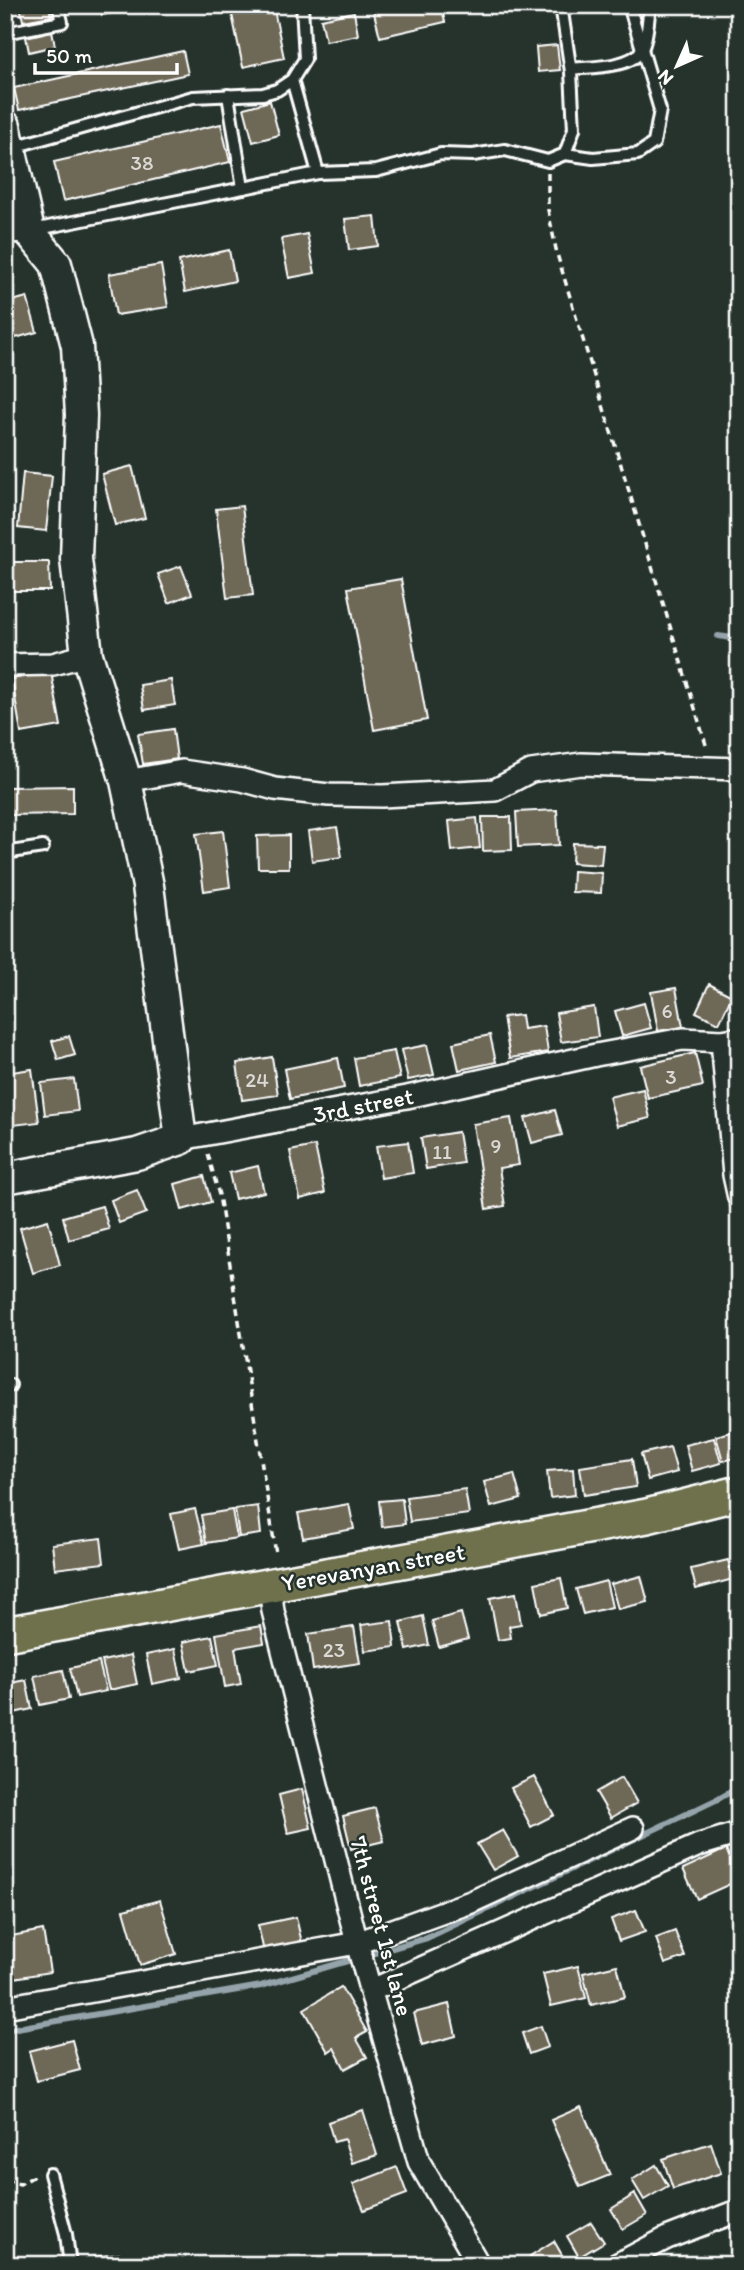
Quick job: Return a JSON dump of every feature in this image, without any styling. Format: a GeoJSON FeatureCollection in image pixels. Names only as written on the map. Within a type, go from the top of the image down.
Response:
{"type":"FeatureCollection","features":[{"type":"Feature","properties":{"kind":"main road","name":"Yerevanyan street"},"geometry":{"type":"LineString","coordinates":[[5,1634],[647,1516],[739,1493]]}},
{"type":"Feature","properties":{"kind":"street"},"geometry":{"type":"LineString","coordinates":[[8,137],[17,231],[56,264],[77,346],[81,415],[76,559],[87,655],[126,780],[148,886],[192,1137]]}},
{"type":"Feature","properties":{"kind":"street"},"geometry":{"type":"LineString","coordinates":[[5,665],[53,664],[87,655]]}},
{"type":"Feature","properties":{"kind":"street"},"geometry":{"type":"LineString","coordinates":[[126,780],[182,771],[242,780],[275,789],[329,795],[382,796],[495,790],[531,771],[581,764],[739,769]]}},
{"type":"Feature","properties":{"kind":"street","name":"3rd street"},"geometry":{"type":"LineString","coordinates":[[5,1178],[137,1154],[192,1137],[407,1097],[596,1055],[682,1039],[730,1039]]}},
{"type":"Feature","properties":{"kind":"street"},"geometry":{"type":"LineString","coordinates":[[730,1039],[734,1175],[739,1198]]}},
{"type":"Feature","properties":{"kind":"street","name":"7th street 1st lane"},"geometry":{"type":"LineString","coordinates":[[270,1586],[273,1611],[360,1952],[419,2162],[480,2265]]}},
{"type":"Feature","properties":{"kind":"street"},"geometry":{"type":"LineString","coordinates":[[5,2007],[360,1952],[633,1828]]}},
{"type":"Feature","properties":{"kind":"street"},"geometry":{"type":"LineString","coordinates":[[372,1990],[699,1844],[739,1833]]}},
{"type":"Feature","properties":{"kind":"street"},"geometry":{"type":"LineString","coordinates":[[616,2265],[667,2238],[732,2213]]}},
{"type":"Feature","properties":{"kind":"lane"},"geometry":{"type":"LineString","coordinates":[[5,33],[62,22],[58,5]]}},
{"type":"Feature","properties":{"kind":"lane"},"geometry":{"type":"LineString","coordinates":[[8,137],[193,97],[263,94],[277,90],[292,80],[305,59],[302,5]]}},
{"type":"Feature","properties":{"kind":"lane"},"geometry":{"type":"LineString","coordinates":[[561,5],[570,69],[574,129],[565,154]]}},
{"type":"Feature","properties":{"kind":"lane"},"geometry":{"type":"LineString","coordinates":[[17,231],[318,173],[376,171],[441,153],[473,155],[505,150],[548,161],[565,154],[593,158],[638,154],[654,143],[660,110],[629,5]]}},
{"type":"Feature","properties":{"kind":"lane"},"geometry":{"type":"LineString","coordinates":[[570,69],[612,65],[633,59],[643,49],[650,5]]}},
{"type":"Feature","properties":{"kind":"lane"},"geometry":{"type":"LineString","coordinates":[[292,80],[318,173]]}},
{"type":"Feature","properties":{"kind":"lane"},"geometry":{"type":"LineString","coordinates":[[228,95],[243,188]]}},
{"type":"Feature","properties":{"kind":"lane"},"geometry":{"type":"LineString","coordinates":[[5,853],[43,847]]}},
{"type":"Feature","properties":{"kind":"lane"},"geometry":{"type":"LineString","coordinates":[[50,2174],[66,2234],[70,2265]]}},
{"type":"Feature","properties":{"kind":"path"},"geometry":{"type":"LineString","coordinates":[[548,161],[548,210],[557,254],[713,767]]}},
{"type":"Feature","properties":{"kind":"path"},"geometry":{"type":"LineString","coordinates":[[192,1137],[219,1195],[276,1554]]}},
{"type":"Feature","properties":{"kind":"path"},"geometry":{"type":"LineString","coordinates":[[5,2180],[20,2184],[39,2173],[50,2174]]}},
{"type":"Feature","properties":{"kind":"building"},"geometry":{"type":"Polygon","coordinates":[[[20,5],[49,5],[51,16],[23,21],[20,5]]]}},
{"type":"Feature","properties":{"kind":"building"},"geometry":{"type":"Polygon","coordinates":[[[100,5],[122,5],[124,11],[102,15],[100,5]]]}},
{"type":"Feature","properties":{"kind":"building"},"geometry":{"type":"Polygon","coordinates":[[[230,5],[273,5],[284,58],[243,67],[230,5]]]}},
{"type":"Feature","properties":{"kind":"building"},"geometry":{"type":"Polygon","coordinates":[[[372,5],[441,5],[445,22],[380,37],[372,5]]]}},
{"type":"Feature","properties":{"kind":"building"},"geometry":{"type":"Polygon","coordinates":[[[354,12],[358,35],[326,41],[321,19],[354,12]]]}},
{"type":"Feature","properties":{"kind":"building"},"geometry":{"type":"Polygon","coordinates":[[[52,31],[55,46],[29,52],[26,37],[52,31]]]}},
{"type":"Feature","properties":{"kind":"building"},"geometry":{"type":"Polygon","coordinates":[[[557,45],[560,70],[538,72],[536,47],[557,45]]]}},
{"type":"Feature","properties":{"kind":"building"},"geometry":{"type":"Polygon","coordinates":[[[183,51],[188,74],[19,110],[14,88],[183,51]]]}},
{"type":"Feature","properties":{"kind":"building"},"geometry":{"type":"Polygon","coordinates":[[[270,101],[279,135],[253,142],[244,108],[270,101]]]}},
{"type":"Feature","properties":{"kind":"building"},"geometry":{"type":"Polygon","coordinates":[[[221,124],[230,162],[63,201],[54,162],[221,124]]]}},
{"type":"Feature","properties":{"kind":"building"},"geometry":{"type":"Polygon","coordinates":[[[375,216],[378,246],[349,250],[345,219],[375,216]]]}},
{"type":"Feature","properties":{"kind":"building"},"geometry":{"type":"Polygon","coordinates":[[[307,234],[315,273],[289,278],[281,239],[307,234]]]}},
{"type":"Feature","properties":{"kind":"building"},"geometry":{"type":"Polygon","coordinates":[[[229,250],[235,281],[185,292],[179,261],[229,250]]]}},
{"type":"Feature","properties":{"kind":"building"},"geometry":{"type":"Polygon","coordinates":[[[161,265],[168,307],[116,315],[109,274],[161,265]]]}},
{"type":"Feature","properties":{"kind":"building"},"geometry":{"type":"Polygon","coordinates":[[[27,297],[37,332],[8,340],[5,331],[5,303],[27,297]]]}},
{"type":"Feature","properties":{"kind":"building"},"geometry":{"type":"Polygon","coordinates":[[[132,466],[145,518],[115,525],[102,474],[132,466]]]}},
{"type":"Feature","properties":{"kind":"building"},"geometry":{"type":"Polygon","coordinates":[[[23,473],[52,476],[46,531],[18,528],[23,473]]]}},
{"type":"Feature","properties":{"kind":"building"},"geometry":{"type":"Polygon","coordinates":[[[242,506],[253,595],[227,598],[216,509],[242,506]]]}},
{"type":"Feature","properties":{"kind":"building"},"geometry":{"type":"Polygon","coordinates":[[[5,562],[49,562],[50,591],[5,591],[5,562]]]}},
{"type":"Feature","properties":{"kind":"building"},"geometry":{"type":"Polygon","coordinates":[[[181,566],[192,594],[169,603],[158,574],[181,566]]]}},
{"type":"Feature","properties":{"kind":"building"},"geometry":{"type":"Polygon","coordinates":[[[401,579],[427,720],[374,730],[348,588],[401,579]]]}},
{"type":"Feature","properties":{"kind":"building"},"geometry":{"type":"Polygon","coordinates":[[[51,672],[61,726],[21,733],[12,679],[51,672]]]}},
{"type":"Feature","properties":{"kind":"building"},"geometry":{"type":"Polygon","coordinates":[[[171,680],[175,705],[144,710],[140,685],[171,680]]]}},
{"type":"Feature","properties":{"kind":"building"},"geometry":{"type":"Polygon","coordinates":[[[173,729],[177,759],[143,764],[138,734],[173,729]]]}},
{"type":"Feature","properties":{"kind":"building"},"geometry":{"type":"Polygon","coordinates":[[[73,786],[73,814],[5,815],[5,787],[73,786]]]}},
{"type":"Feature","properties":{"kind":"building"},"geometry":{"type":"Polygon","coordinates":[[[557,810],[559,845],[518,847],[516,812],[557,810]]]}},
{"type":"Feature","properties":{"kind":"building"},"geometry":{"type":"Polygon","coordinates":[[[482,817],[511,817],[512,850],[483,851],[482,817]]]}},
{"type":"Feature","properties":{"kind":"building"},"geometry":{"type":"Polygon","coordinates":[[[477,818],[480,848],[452,851],[449,821],[477,818]]]}},
{"type":"Feature","properties":{"kind":"building"},"geometry":{"type":"Polygon","coordinates":[[[337,827],[342,857],[312,861],[308,831],[337,827]]]}},
{"type":"Feature","properties":{"kind":"building"},"geometry":{"type":"Polygon","coordinates":[[[223,831],[230,887],[204,891],[196,834],[223,831]]]}},
{"type":"Feature","properties":{"kind":"building"},"geometry":{"type":"Polygon","coordinates":[[[289,835],[289,868],[258,868],[257,836],[289,835]]]}},
{"type":"Feature","properties":{"kind":"building"},"geometry":{"type":"Polygon","coordinates":[[[573,843],[603,844],[601,865],[572,863],[573,843]]]}},
{"type":"Feature","properties":{"kind":"building"},"geometry":{"type":"Polygon","coordinates":[[[573,871],[602,873],[601,893],[572,892],[573,871]]]}},
{"type":"Feature","properties":{"kind":"building"},"geometry":{"type":"Polygon","coordinates":[[[709,984],[732,996],[719,1023],[696,1012],[709,984]]]}},
{"type":"Feature","properties":{"kind":"building"},"geometry":{"type":"Polygon","coordinates":[[[676,988],[683,1027],[658,1031],[651,992],[676,988]]]}},
{"type":"Feature","properties":{"kind":"building"},"geometry":{"type":"Polygon","coordinates":[[[644,1003],[651,1028],[622,1036],[615,1011],[644,1003]]]}},
{"type":"Feature","properties":{"kind":"building"},"geometry":{"type":"Polygon","coordinates":[[[594,1007],[598,1037],[561,1042],[556,1013],[594,1007]]]}},
{"type":"Feature","properties":{"kind":"building"},"geometry":{"type":"Polygon","coordinates":[[[521,1015],[523,1029],[544,1026],[548,1052],[510,1058],[503,1017],[521,1015]]]}},
{"type":"Feature","properties":{"kind":"building"},"geometry":{"type":"Polygon","coordinates":[[[490,1035],[496,1062],[459,1070],[453,1043],[490,1035]]]}},
{"type":"Feature","properties":{"kind":"building"},"geometry":{"type":"Polygon","coordinates":[[[69,1036],[75,1055],[58,1060],[52,1041],[69,1036]]]}},
{"type":"Feature","properties":{"kind":"building"},"geometry":{"type":"Polygon","coordinates":[[[427,1045],[434,1075],[408,1080],[401,1050],[427,1045]]]}},
{"type":"Feature","properties":{"kind":"building"},"geometry":{"type":"Polygon","coordinates":[[[394,1051],[400,1078],[359,1086],[354,1058],[394,1051]]]}},
{"type":"Feature","properties":{"kind":"building"},"geometry":{"type":"Polygon","coordinates":[[[695,1053],[703,1086],[648,1098],[640,1066],[695,1053]]]}},
{"type":"Feature","properties":{"kind":"building"},"geometry":{"type":"Polygon","coordinates":[[[272,1057],[278,1095],[242,1100],[237,1063],[272,1057]]]}},
{"type":"Feature","properties":{"kind":"building"},"geometry":{"type":"Polygon","coordinates":[[[338,1058],[344,1088],[290,1099],[284,1069],[338,1058]]]}},
{"type":"Feature","properties":{"kind":"building"},"geometry":{"type":"Polygon","coordinates":[[[32,1069],[39,1122],[5,1126],[5,1073],[32,1069]]]}},
{"type":"Feature","properties":{"kind":"building"},"geometry":{"type":"Polygon","coordinates":[[[74,1079],[78,1111],[45,1115],[41,1083],[74,1079]]]}},
{"type":"Feature","properties":{"kind":"building"},"geometry":{"type":"Polygon","coordinates":[[[643,1089],[650,1118],[617,1126],[609,1097],[643,1089]]]}},
{"type":"Feature","properties":{"kind":"building"},"geometry":{"type":"Polygon","coordinates":[[[555,1110],[562,1135],[532,1143],[525,1118],[555,1110]]]}},
{"type":"Feature","properties":{"kind":"building"},"geometry":{"type":"Polygon","coordinates":[[[511,1118],[519,1165],[499,1168],[505,1206],[486,1209],[473,1124],[511,1118]]]}},
{"type":"Feature","properties":{"kind":"building"},"geometry":{"type":"Polygon","coordinates":[[[458,1132],[463,1163],[426,1169],[421,1138],[458,1132]]]}},
{"type":"Feature","properties":{"kind":"building"},"geometry":{"type":"Polygon","coordinates":[[[408,1142],[413,1173],[381,1178],[376,1146],[408,1142]]]}},
{"type":"Feature","properties":{"kind":"building"},"geometry":{"type":"Polygon","coordinates":[[[315,1146],[325,1193],[300,1199],[290,1151],[315,1146]]]}},
{"type":"Feature","properties":{"kind":"building"},"geometry":{"type":"Polygon","coordinates":[[[258,1166],[264,1192],[235,1199],[229,1173],[258,1166]]]}},
{"type":"Feature","properties":{"kind":"building"},"geometry":{"type":"Polygon","coordinates":[[[204,1176],[211,1202],[182,1210],[175,1184],[204,1176]]]}},
{"type":"Feature","properties":{"kind":"building"},"geometry":{"type":"Polygon","coordinates":[[[137,1190],[146,1213],[119,1223],[111,1200],[137,1190]]]}},
{"type":"Feature","properties":{"kind":"building"},"geometry":{"type":"Polygon","coordinates":[[[102,1206],[109,1229],[69,1240],[63,1217],[102,1206]]]}},
{"type":"Feature","properties":{"kind":"building"},"geometry":{"type":"Polygon","coordinates":[[[5,1220],[12,1242],[5,1244],[5,1220]]]}},
{"type":"Feature","properties":{"kind":"building"},"geometry":{"type":"Polygon","coordinates":[[[48,1220],[60,1265],[33,1273],[20,1228],[48,1220]]]}},
{"type":"Feature","properties":{"kind":"building"},"geometry":{"type":"Polygon","coordinates":[[[739,1430],[739,1457],[723,1461],[716,1436],[739,1430]]]}},
{"type":"Feature","properties":{"kind":"building"},"geometry":{"type":"Polygon","coordinates":[[[714,1438],[721,1463],[692,1471],[685,1445],[714,1438]]]}},
{"type":"Feature","properties":{"kind":"building"},"geometry":{"type":"Polygon","coordinates":[[[670,1447],[677,1472],[648,1480],[641,1454],[670,1447]]]}},
{"type":"Feature","properties":{"kind":"building"},"geometry":{"type":"Polygon","coordinates":[[[632,1459],[636,1487],[584,1495],[580,1467],[632,1459]]]}},
{"type":"Feature","properties":{"kind":"building"},"geometry":{"type":"Polygon","coordinates":[[[573,1469],[575,1495],[550,1498],[547,1471],[573,1469]]]}},
{"type":"Feature","properties":{"kind":"building"},"geometry":{"type":"Polygon","coordinates":[[[514,1474],[521,1499],[491,1507],[484,1482],[514,1474]]]}},
{"type":"Feature","properties":{"kind":"building"},"geometry":{"type":"Polygon","coordinates":[[[465,1489],[469,1514],[410,1522],[406,1497],[465,1489]]]}},
{"type":"Feature","properties":{"kind":"building"},"geometry":{"type":"Polygon","coordinates":[[[402,1499],[405,1524],[382,1527],[379,1501],[402,1499]]]}},
{"type":"Feature","properties":{"kind":"building"},"geometry":{"type":"Polygon","coordinates":[[[349,1504],[354,1529],[303,1538],[298,1513],[349,1504]]]}},
{"type":"Feature","properties":{"kind":"building"},"geometry":{"type":"Polygon","coordinates":[[[258,1506],[261,1534],[239,1537],[235,1509],[258,1506]]]}},
{"type":"Feature","properties":{"kind":"building"},"geometry":{"type":"Polygon","coordinates":[[[195,1509],[204,1544],[179,1549],[171,1514],[195,1509]]]}},
{"type":"Feature","properties":{"kind":"building"},"geometry":{"type":"Polygon","coordinates":[[[232,1510],[237,1538],[206,1543],[201,1515],[232,1510]]]}},
{"type":"Feature","properties":{"kind":"building"},"geometry":{"type":"Polygon","coordinates":[[[101,1538],[104,1563],[55,1569],[52,1544],[101,1538]]]}},
{"type":"Feature","properties":{"kind":"building"},"geometry":{"type":"Polygon","coordinates":[[[728,1560],[733,1579],[696,1589],[691,1569],[728,1560]]]}},
{"type":"Feature","properties":{"kind":"building"},"geometry":{"type":"Polygon","coordinates":[[[641,1576],[648,1602],[618,1609],[611,1584],[641,1576]]]}},
{"type":"Feature","properties":{"kind":"building"},"geometry":{"type":"Polygon","coordinates":[[[561,1578],[567,1608],[541,1614],[535,1583],[561,1578]]]}},
{"type":"Feature","properties":{"kind":"building"},"geometry":{"type":"Polygon","coordinates":[[[606,1581],[612,1607],[583,1614],[576,1589],[606,1581]]]}},
{"type":"Feature","properties":{"kind":"building"},"geometry":{"type":"Polygon","coordinates":[[[516,1593],[521,1624],[509,1626],[511,1638],[498,1640],[490,1598],[516,1593]]]}},
{"type":"Feature","properties":{"kind":"building"},"geometry":{"type":"Polygon","coordinates":[[[461,1613],[468,1639],[439,1647],[432,1621],[461,1613]]]}},
{"type":"Feature","properties":{"kind":"building"},"geometry":{"type":"Polygon","coordinates":[[[423,1616],[429,1645],[407,1650],[401,1622],[423,1616]]]}},
{"type":"Feature","properties":{"kind":"building"},"geometry":{"type":"Polygon","coordinates":[[[392,1621],[395,1647],[365,1651],[361,1625],[392,1621]]]}},
{"type":"Feature","properties":{"kind":"building"},"geometry":{"type":"Polygon","coordinates":[[[261,1626],[264,1643],[235,1648],[241,1684],[225,1687],[216,1634],[261,1626]]]}},
{"type":"Feature","properties":{"kind":"building"},"geometry":{"type":"Polygon","coordinates":[[[354,1627],[360,1663],[313,1670],[308,1634],[354,1627]]]}},
{"type":"Feature","properties":{"kind":"building"},"geometry":{"type":"Polygon","coordinates":[[[212,1636],[218,1665],[189,1671],[183,1642],[212,1636]]]}},
{"type":"Feature","properties":{"kind":"building"},"geometry":{"type":"Polygon","coordinates":[[[175,1649],[181,1678],[152,1684],[146,1655],[175,1649]]]}},
{"type":"Feature","properties":{"kind":"building"},"geometry":{"type":"Polygon","coordinates":[[[131,1655],[137,1684],[109,1690],[102,1661],[131,1655]]]}},
{"type":"Feature","properties":{"kind":"building"},"geometry":{"type":"Polygon","coordinates":[[[99,1662],[106,1691],[77,1697],[70,1668],[99,1662]]]}},
{"type":"Feature","properties":{"kind":"building"},"geometry":{"type":"Polygon","coordinates":[[[63,1670],[69,1699],[40,1705],[34,1676],[63,1670]]]}},
{"type":"Feature","properties":{"kind":"building"},"geometry":{"type":"Polygon","coordinates":[[[26,1680],[32,1709],[5,1715],[5,1684],[26,1680]]]}},
{"type":"Feature","properties":{"kind":"building"},"geometry":{"type":"Polygon","coordinates":[[[534,1777],[554,1815],[531,1827],[511,1788],[534,1777]]]}},
{"type":"Feature","properties":{"kind":"building"},"geometry":{"type":"Polygon","coordinates":[[[622,1777],[637,1803],[611,1818],[596,1792],[622,1777]]]}},
{"type":"Feature","properties":{"kind":"building"},"geometry":{"type":"Polygon","coordinates":[[[302,1789],[311,1828],[288,1833],[279,1795],[302,1789]]]}},
{"type":"Feature","properties":{"kind":"building"},"geometry":{"type":"Polygon","coordinates":[[[375,1808],[384,1841],[351,1849],[343,1816],[375,1808]]]}},
{"type":"Feature","properties":{"kind":"building"},"geometry":{"type":"Polygon","coordinates":[[[503,1830],[518,1856],[493,1870],[477,1844],[503,1830]]]}},
{"type":"Feature","properties":{"kind":"building"},"geometry":{"type":"Polygon","coordinates":[[[726,1849],[739,1880],[697,1899],[683,1869],[726,1849]]]}},
{"type":"Feature","properties":{"kind":"building"},"geometry":{"type":"Polygon","coordinates":[[[160,1900],[176,1954],[140,1965],[124,1910],[160,1900]]]}},
{"type":"Feature","properties":{"kind":"building"},"geometry":{"type":"Polygon","coordinates":[[[636,1910],[645,1932],[619,1941],[611,1919],[636,1910]]]}},
{"type":"Feature","properties":{"kind":"building"},"geometry":{"type":"Polygon","coordinates":[[[296,1917],[302,1943],[264,1952],[258,1925],[296,1917]]]}},
{"type":"Feature","properties":{"kind":"building"},"geometry":{"type":"Polygon","coordinates":[[[43,1930],[50,1972],[14,1978],[6,1937],[43,1930]]]}},
{"type":"Feature","properties":{"kind":"building"},"geometry":{"type":"Polygon","coordinates":[[[675,1931],[685,1957],[665,1964],[656,1938],[675,1931]]]}},
{"type":"Feature","properties":{"kind":"building"},"geometry":{"type":"Polygon","coordinates":[[[617,1965],[625,1997],[591,2005],[583,1973],[617,1965]]]}},
{"type":"Feature","properties":{"kind":"building"},"geometry":{"type":"Polygon","coordinates":[[[578,1966],[586,1998],[551,2006],[543,1974],[578,1966]]]}},
{"type":"Feature","properties":{"kind":"building"},"geometry":{"type":"Polygon","coordinates":[[[341,1987],[367,2032],[356,2038],[367,2057],[345,2069],[334,2048],[328,2052],[304,2009],[341,1987]]]}},
{"type":"Feature","properties":{"kind":"building"},"geometry":{"type":"Polygon","coordinates":[[[449,2004],[456,2036],[422,2045],[414,2013],[449,2004]]]}},
{"type":"Feature","properties":{"kind":"building"},"geometry":{"type":"Polygon","coordinates":[[[541,2026],[548,2047],[529,2054],[522,2033],[541,2026]]]}},
{"type":"Feature","properties":{"kind":"building"},"geometry":{"type":"Polygon","coordinates":[[[72,2040],[80,2070],[37,2081],[29,2051],[72,2040]]]}},
{"type":"Feature","properties":{"kind":"building"},"geometry":{"type":"Polygon","coordinates":[[[581,2107],[610,2175],[580,2187],[551,2120],[581,2107]]]}},
{"type":"Feature","properties":{"kind":"building"},"geometry":{"type":"Polygon","coordinates":[[[363,2110],[377,2155],[352,2163],[344,2139],[334,2142],[328,2122],[363,2110]]]}},
{"type":"Feature","properties":{"kind":"building"},"geometry":{"type":"Polygon","coordinates":[[[711,2143],[721,2173],[673,2189],[663,2159],[711,2143]]]}},
{"type":"Feature","properties":{"kind":"building"},"geometry":{"type":"Polygon","coordinates":[[[656,2165],[668,2186],[644,2200],[632,2180],[656,2165]]]}},
{"type":"Feature","properties":{"kind":"building"},"geometry":{"type":"Polygon","coordinates":[[[397,2167],[407,2194],[364,2210],[353,2184],[397,2167]]]}},
{"type":"Feature","properties":{"kind":"building"},"geometry":{"type":"Polygon","coordinates":[[[635,2194],[647,2215],[623,2229],[611,2209],[635,2194]]]}},
{"type":"Feature","properties":{"kind":"building"},"geometry":{"type":"Polygon","coordinates":[[[591,2222],[604,2242],[579,2257],[567,2236],[591,2222]]]}},
{"type":"Feature","properties":{"kind":"building"},"geometry":{"type":"Polygon","coordinates":[[[554,2241],[566,2262],[561,2265],[535,2265],[530,2256],[554,2241]]]}},
{"type":"Feature","properties":{"kind":"building"},"geometry":{"type":"Polygon","coordinates":[[[120,2254],[121,2265],[95,2265],[94,2257],[120,2254]]]}},
{"type":"Feature","properties":{"kind":"waterway"},"geometry":{"type":"LineString","coordinates":[[718,636],[739,639]]}},
{"type":"Feature","properties":{"kind":"waterway"},"geometry":{"type":"LineString","coordinates":[[5,2030],[261,1986],[427,1938],[739,1787]]}}]}
